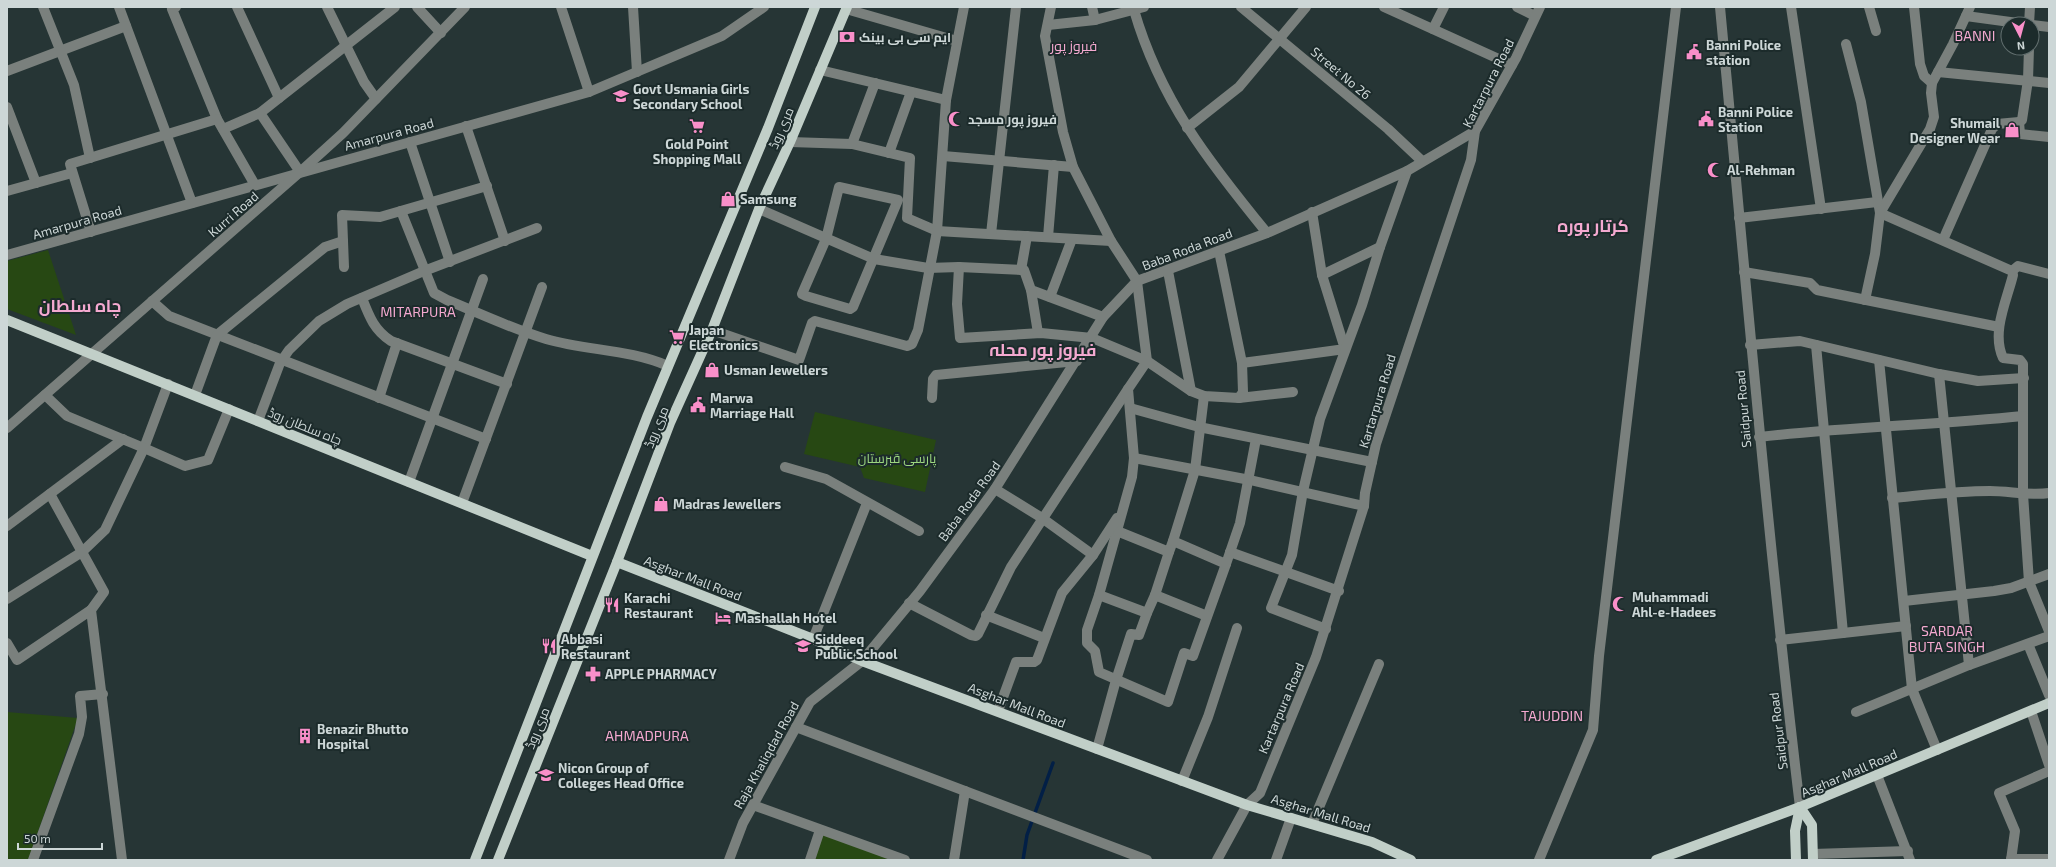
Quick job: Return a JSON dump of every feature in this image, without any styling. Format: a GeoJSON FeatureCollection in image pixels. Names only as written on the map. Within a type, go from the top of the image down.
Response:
{"type":"FeatureCollection","features":[{"type":"Feature","properties":{"kind":"main road","name":"مری روڈ"},"geometry":{"type":"LineString","coordinates":[[475,860],[592,556],[668,366],[768,128],[815,7]]}},
{"type":"Feature","properties":{"kind":"main road","name":"مری روڈ"},"geometry":{"type":"LineString","coordinates":[[498,860],[617,562],[670,423],[712,330],[759,209],[790,142],[846,8]]}},
{"type":"Feature","properties":{"kind":"main road","name":"چاہ سلطان روڈ"},"geometry":{"type":"LineString","coordinates":[[7,320],[592,556]]}},
{"type":"Feature","properties":{"kind":"main road","name":"Asghar Mall Road"},"geometry":{"type":"LineString","coordinates":[[617,562],[813,638],[862,661],[1247,805],[1372,842],[1411,860]]}},
{"type":"Feature","properties":{"kind":"main road","name":"Asghar Mall Road"},"geometry":{"type":"LineString","coordinates":[[1662,859],[1800,807],[2049,703]]}},
{"type":"Feature","properties":{"kind":"main road","name":"Saidpur Road"},"geometry":{"type":"LineString","coordinates":[[1800,807],[1812,825],[1813,857]]}},
{"type":"Feature","properties":{"kind":"main road","name":"Saidpur Road"},"geometry":{"type":"LineString","coordinates":[[1796,860],[1796,831],[1800,807]]}},
{"type":"Feature","properties":{"kind":"street"},"geometry":{"type":"LineString","coordinates":[[43,7],[74,85],[90,158]]}},
{"type":"Feature","properties":{"kind":"street"},"geometry":{"type":"LineString","coordinates":[[120,7],[192,203]]}},
{"type":"Feature","properties":{"kind":"street"},"geometry":{"type":"LineString","coordinates":[[237,7],[279,98]]}},
{"type":"Feature","properties":{"kind":"street"},"geometry":{"type":"LineString","coordinates":[[327,7],[364,82],[376,99]]}},
{"type":"Feature","properties":{"kind":"street"},"geometry":{"type":"LineString","coordinates":[[223,129],[260,113],[395,7]]}},
{"type":"Feature","properties":{"kind":"street"},"geometry":{"type":"LineString","coordinates":[[417,7],[441,32]]}},
{"type":"Feature","properties":{"kind":"street","name":"Kurri Road"},"geometry":{"type":"LineString","coordinates":[[7,428],[300,172],[376,99],[465,7]]}},
{"type":"Feature","properties":{"kind":"street"},"geometry":{"type":"LineString","coordinates":[[561,7],[589,92]]}},
{"type":"Feature","properties":{"kind":"street"},"geometry":{"type":"LineString","coordinates":[[633,7],[637,72]]}},
{"type":"Feature","properties":{"kind":"street","name":"Amarpura Road"},"geometry":{"type":"LineString","coordinates":[[7,255],[589,92],[722,36],[764,7]]}},
{"type":"Feature","properties":{"kind":"street"},"geometry":{"type":"LineString","coordinates":[[712,330],[799,360],[812,323],[815,321],[910,346],[918,330],[928,268],[937,231],[946,100],[964,7]]}},
{"type":"Feature","properties":{"kind":"street"},"geometry":{"type":"LineString","coordinates":[[991,234],[1016,7]]}},
{"type":"Feature","properties":{"kind":"street"},"geometry":{"type":"LineString","coordinates":[[909,603],[971,635],[976,636],[978,634],[1010,567],[1147,361],[1137,281],[1111,241],[1073,167],[1063,132],[1045,36],[1052,7]]}},
{"type":"Feature","properties":{"kind":"street"},"geometry":{"type":"LineString","coordinates":[[1092,7],[1095,20]]}},
{"type":"Feature","properties":{"kind":"street","name":"Street No 26"},"geometry":{"type":"LineString","coordinates":[[1241,7],[1388,129],[1422,161]]}},
{"type":"Feature","properties":{"kind":"street"},"geometry":{"type":"LineString","coordinates":[[1187,128],[1239,87],[1306,7]]}},
{"type":"Feature","properties":{"kind":"street"},"geometry":{"type":"LineString","coordinates":[[1384,7],[1512,65]]}},
{"type":"Feature","properties":{"kind":"street"},"geometry":{"type":"LineString","coordinates":[[1433,29],[1444,7]]}},
{"type":"Feature","properties":{"kind":"street"},"geometry":{"type":"LineString","coordinates":[[1518,7],[1538,12]]}},
{"type":"Feature","properties":{"kind":"street"},"geometry":{"type":"LineString","coordinates":[[1539,860],[1593,730],[1599,656],[1676,7]]}},
{"type":"Feature","properties":{"kind":"street","name":"Saidpur Road"},"geometry":{"type":"LineString","coordinates":[[1720,7],[1758,437],[1800,807]]}},
{"type":"Feature","properties":{"kind":"street"},"geometry":{"type":"LineString","coordinates":[[1791,7],[1821,209]]}},
{"type":"Feature","properties":{"kind":"street"},"geometry":{"type":"LineString","coordinates":[[1869,7],[1876,31]]}},
{"type":"Feature","properties":{"kind":"street"},"geometry":{"type":"LineString","coordinates":[[1914,7],[1921,68],[1924,76],[1932,82]]}},
{"type":"Feature","properties":{"kind":"street"},"geometry":{"type":"LineString","coordinates":[[173,8],[217,119],[255,185]]}},
{"type":"Feature","properties":{"kind":"street"},"geometry":{"type":"LineString","coordinates":[[846,8],[957,41]]}},
{"type":"Feature","properties":{"kind":"street"},"geometry":{"type":"LineString","coordinates":[[1048,25],[1095,20],[1139,8],[1144,41],[1165,89],[1187,128],[1217,172],[1267,233]]}},
{"type":"Feature","properties":{"kind":"street"},"geometry":{"type":"LineString","coordinates":[[1880,213],[1930,129],[1934,117],[1931,93],[1932,82],[1968,11],[2000,18]]}},
{"type":"Feature","properties":{"kind":"street","name":"Kartarpura Road"},"geometry":{"type":"LineString","coordinates":[[1217,860],[1247,805],[1260,793],[1316,657],[1339,591],[1364,506],[1365,493],[1376,444],[1407,348],[1428,293],[1471,160],[1475,132],[1512,65],[1538,12]]}},
{"type":"Feature","properties":{"kind":"street"},"geometry":{"type":"LineString","coordinates":[[7,71],[126,26]]}},
{"type":"Feature","properties":{"kind":"street"},"geometry":{"type":"LineString","coordinates":[[1846,44],[1867,131],[1880,213],[1875,254],[1865,300]]}},
{"type":"Feature","properties":{"kind":"street"},"geometry":{"type":"LineString","coordinates":[[2029,56],[2024,115],[2019,122],[2020,134],[2049,137]]}},
{"type":"Feature","properties":{"kind":"street"},"geometry":{"type":"LineString","coordinates":[[820,70],[946,100]]}},
{"type":"Feature","properties":{"kind":"street"},"geometry":{"type":"LineString","coordinates":[[1938,72],[2049,83]]}},
{"type":"Feature","properties":{"kind":"street"},"geometry":{"type":"LineString","coordinates":[[852,144],[875,83]]}},
{"type":"Feature","properties":{"kind":"street"},"geometry":{"type":"LineString","coordinates":[[889,153],[911,92]]}},
{"type":"Feature","properties":{"kind":"street"},"geometry":{"type":"LineString","coordinates":[[7,107],[36,183]]}},
{"type":"Feature","properties":{"kind":"street"},"geometry":{"type":"LineString","coordinates":[[260,113],[300,172]]}},
{"type":"Feature","properties":{"kind":"street"},"geometry":{"type":"LineString","coordinates":[[91,232],[70,164],[217,119]]}},
{"type":"Feature","properties":{"kind":"street"},"geometry":{"type":"LineString","coordinates":[[1943,240],[1992,129],[2002,123],[2019,122]]}},
{"type":"Feature","properties":{"kind":"street"},"geometry":{"type":"LineString","coordinates":[[466,126],[505,241]]}},
{"type":"Feature","properties":{"kind":"street","name":"Baba Roda Road"},"geometry":{"type":"LineString","coordinates":[[862,661],[909,603],[996,489],[1104,317],[1137,281],[1168,271],[1267,233],[1407,170],[1475,132]]}},
{"type":"Feature","properties":{"kind":"street"},"geometry":{"type":"LineString","coordinates":[[410,142],[450,262]]}},
{"type":"Feature","properties":{"kind":"street"},"geometry":{"type":"LineString","coordinates":[[790,142],[852,144],[910,158],[908,218],[937,231],[1111,241]]}},
{"type":"Feature","properties":{"kind":"street"},"geometry":{"type":"LineString","coordinates":[[943,156],[1073,167]]}},
{"type":"Feature","properties":{"kind":"street"},"geometry":{"type":"LineString","coordinates":[[1048,237],[1054,165]]}},
{"type":"Feature","properties":{"kind":"street"},"geometry":{"type":"LineString","coordinates":[[1326,629],[1271,608],[1292,555],[1303,491],[1320,419],[1344,349],[1362,305],[1380,247],[1407,170]]}},
{"type":"Feature","properties":{"kind":"street"},"geometry":{"type":"LineString","coordinates":[[7,191],[72,173]]}},
{"type":"Feature","properties":{"kind":"street"},"geometry":{"type":"LineString","coordinates":[[344,267],[342,215],[380,217],[486,186]]}},
{"type":"Feature","properties":{"kind":"street"},"geometry":{"type":"LineString","coordinates":[[839,187],[895,198],[898,200],[853,307],[850,309],[802,294],[826,239],[839,187]]}},
{"type":"Feature","properties":{"kind":"street"},"geometry":{"type":"LineString","coordinates":[[1739,218],[1878,202]]}},
{"type":"Feature","properties":{"kind":"street"},"geometry":{"type":"LineString","coordinates":[[759,209],[874,259],[928,268],[959,267],[1024,270],[1032,290],[1038,333]]}},
{"type":"Feature","properties":{"kind":"street"},"geometry":{"type":"LineString","coordinates":[[401,211],[434,293],[472,310],[547,339],[649,358],[668,366]]}},
{"type":"Feature","properties":{"kind":"street"},"geometry":{"type":"LineString","coordinates":[[1312,212],[1322,275],[1344,349]]}},
{"type":"Feature","properties":{"kind":"street"},"geometry":{"type":"LineString","coordinates":[[1880,213],[2012,270],[2013,275],[1999,327],[1999,343],[2003,358],[2007,360],[2020,360],[2023,364],[2023,494],[2029,582],[2049,632]]}},
{"type":"Feature","properties":{"kind":"street"},"geometry":{"type":"LineString","coordinates":[[258,421],[283,359],[289,350],[319,321],[347,304],[424,271],[537,228]]}},
{"type":"Feature","properties":{"kind":"street"},"geometry":{"type":"LineString","coordinates":[[1021,270],[1027,236]]}},
{"type":"Feature","properties":{"kind":"street"},"geometry":{"type":"LineString","coordinates":[[1050,297],[1072,239]]}},
{"type":"Feature","properties":{"kind":"street"},"geometry":{"type":"LineString","coordinates":[[195,395],[217,335],[325,247],[343,240]]}},
{"type":"Feature","properties":{"kind":"street"},"geometry":{"type":"LineString","coordinates":[[1322,275],[1380,247]]}},
{"type":"Feature","properties":{"kind":"street"},"geometry":{"type":"LineString","coordinates":[[1219,251],[1242,363],[1243,392],[1239,398]]}},
{"type":"Feature","properties":{"kind":"street"},"geometry":{"type":"LineString","coordinates":[[2012,270],[2018,266],[2049,274]]}},
{"type":"Feature","properties":{"kind":"street"},"geometry":{"type":"LineString","coordinates":[[959,267],[957,304],[960,338],[1038,333],[1092,338],[1147,361],[1191,391],[1204,396],[1239,398],[1293,392]]}},
{"type":"Feature","properties":{"kind":"street"},"geometry":{"type":"LineString","coordinates":[[1168,271],[1191,391]]}},
{"type":"Feature","properties":{"kind":"street"},"geometry":{"type":"LineString","coordinates":[[1744,272],[1810,283],[1817,290],[1999,327]]}},
{"type":"Feature","properties":{"kind":"street"},"geometry":{"type":"LineString","coordinates":[[409,482],[483,279]]}},
{"type":"Feature","properties":{"kind":"street"},"geometry":{"type":"LineString","coordinates":[[462,503],[542,287]]}},
{"type":"Feature","properties":{"kind":"street"},"geometry":{"type":"LineString","coordinates":[[1032,290],[1104,317]]}},
{"type":"Feature","properties":{"kind":"street"},"geometry":{"type":"LineString","coordinates":[[362,298],[373,324],[380,334],[397,344],[507,384]]}},
{"type":"Feature","properties":{"kind":"street"},"geometry":{"type":"LineString","coordinates":[[152,302],[169,316],[486,439]]}},
{"type":"Feature","properties":{"kind":"street"},"geometry":{"type":"LineString","coordinates":[[1750,344],[1800,341],[1939,374],[1978,381],[2024,378]]}},
{"type":"Feature","properties":{"kind":"street"},"geometry":{"type":"LineString","coordinates":[[379,398],[397,344]]}},
{"type":"Feature","properties":{"kind":"street"},"geometry":{"type":"LineString","coordinates":[[1816,345],[1843,633]]}},
{"type":"Feature","properties":{"kind":"street"},"geometry":{"type":"LineString","coordinates":[[1242,363],[1344,349]]}},
{"type":"Feature","properties":{"kind":"street"},"geometry":{"type":"LineString","coordinates":[[1879,360],[1912,690],[1937,750]]}},
{"type":"Feature","properties":{"kind":"street"},"geometry":{"type":"LineString","coordinates":[[932,398],[933,380],[936,375],[1077,361]]}},
{"type":"Feature","properties":{"kind":"street"},"geometry":{"type":"LineString","coordinates":[[1939,374],[1969,665]]}},
{"type":"Feature","properties":{"kind":"street"},"geometry":{"type":"LineString","coordinates":[[7,599],[82,552],[105,530],[144,448],[168,384]]}},
{"type":"Feature","properties":{"kind":"street"},"geometry":{"type":"LineString","coordinates":[[1128,389],[1134,458],[1132,477],[1099,595],[1087,630],[1087,643],[1095,651],[1099,672],[1168,702],[1184,653],[1193,656],[1240,523],[1250,480],[1256,439]]}},
{"type":"Feature","properties":{"kind":"street"},"geometry":{"type":"LineString","coordinates":[[45,394],[67,416],[185,466],[208,460],[229,409]]}},
{"type":"Feature","properties":{"kind":"street"},"geometry":{"type":"LineString","coordinates":[[1097,749],[1116,680],[1131,634],[1139,635],[1155,595],[1195,470],[1199,427],[1204,396]]}},
{"type":"Feature","properties":{"kind":"street"},"geometry":{"type":"LineString","coordinates":[[1130,408],[1199,427],[1372,462]]}},
{"type":"Feature","properties":{"kind":"street"},"geometry":{"type":"LineString","coordinates":[[1758,437],[1823,430],[1945,424],[2024,416]]}},
{"type":"Feature","properties":{"kind":"street"},"geometry":{"type":"LineString","coordinates":[[7,526],[123,439]]}},
{"type":"Feature","properties":{"kind":"street"},"geometry":{"type":"LineString","coordinates":[[1134,458],[1303,491],[1364,506]]}},
{"type":"Feature","properties":{"kind":"street"},"geometry":{"type":"LineString","coordinates":[[784,466],[826,479],[919,531]]}},
{"type":"Feature","properties":{"kind":"street"},"geometry":{"type":"LineString","coordinates":[[996,489],[1042,518],[1093,555]]}},
{"type":"Feature","properties":{"kind":"street"},"geometry":{"type":"LineString","coordinates":[[1892,498],[1951,492],[1993,491],[2023,494],[2049,493]]}},
{"type":"Feature","properties":{"kind":"street"},"geometry":{"type":"LineString","coordinates":[[7,643],[17,660],[91,610],[104,592],[50,494]]}},
{"type":"Feature","properties":{"kind":"street"},"geometry":{"type":"LineString","coordinates":[[813,638],[867,503]]}},
{"type":"Feature","properties":{"kind":"street"},"geometry":{"type":"LineString","coordinates":[[998,711],[1016,662],[1034,662],[1036,660],[1062,593],[1093,555],[1125,504]]}},
{"type":"Feature","properties":{"kind":"street"},"geometry":{"type":"LineString","coordinates":[[1116,531],[1169,552]]}},
{"type":"Feature","properties":{"kind":"street"},"geometry":{"type":"LineString","coordinates":[[1173,542],[1226,564]]}},
{"type":"Feature","properties":{"kind":"street"},"geometry":{"type":"LineString","coordinates":[[1230,552],[1339,591]]}},
{"type":"Feature","properties":{"kind":"street"},"geometry":{"type":"LineString","coordinates":[[1904,601],[1994,592],[2029,582],[2049,574]]}},
{"type":"Feature","properties":{"kind":"street"},"geometry":{"type":"LineString","coordinates":[[1099,595],[1147,613]]}},
{"type":"Feature","properties":{"kind":"street"},"geometry":{"type":"LineString","coordinates":[[1155,595],[1207,616]]}},
{"type":"Feature","properties":{"kind":"street"},"geometry":{"type":"LineString","coordinates":[[91,610],[103,694],[122,860]]}},
{"type":"Feature","properties":{"kind":"street"},"geometry":{"type":"LineString","coordinates":[[986,615],[1044,638]]}},
{"type":"Feature","properties":{"kind":"street"},"geometry":{"type":"LineString","coordinates":[[1780,640],[1906,626]]}},
{"type":"Feature","properties":{"kind":"street"},"geometry":{"type":"LineString","coordinates":[[1182,781],[1208,717],[1237,628]]}},
{"type":"Feature","properties":{"kind":"street"},"geometry":{"type":"LineString","coordinates":[[1856,712],[1969,665],[2049,636]]}},
{"type":"Feature","properties":{"kind":"street"},"geometry":{"type":"LineString","coordinates":[[2028,644],[2049,695]]}},
{"type":"Feature","properties":{"kind":"street","name":"Raja Khaliqdad Road"},"geometry":{"type":"LineString","coordinates":[[729,860],[743,823],[810,702],[862,661]]}},
{"type":"Feature","properties":{"kind":"street"},"geometry":{"type":"LineString","coordinates":[[1312,824],[1379,664]]}},
{"type":"Feature","properties":{"kind":"street"},"geometry":{"type":"LineString","coordinates":[[33,860],[79,734],[82,717],[80,696],[103,694]]}},
{"type":"Feature","properties":{"kind":"street"},"geometry":{"type":"LineString","coordinates":[[2031,711],[2046,743],[2049,765]]}},
{"type":"Feature","properties":{"kind":"street"},"geometry":{"type":"LineString","coordinates":[[796,727],[1147,860]]}},
{"type":"Feature","properties":{"kind":"street"},"geometry":{"type":"LineString","coordinates":[[2049,771],[1999,793],[2015,831],[2011,859],[2049,859]]}},
{"type":"Feature","properties":{"kind":"street"},"geometry":{"type":"LineString","coordinates":[[1813,857],[1909,856],[1877,775]]}},
{"type":"Feature","properties":{"kind":"street"},"geometry":{"type":"LineString","coordinates":[[954,860],[965,791]]}},
{"type":"Feature","properties":{"kind":"street"},"geometry":{"type":"LineString","coordinates":[[753,805],[890,857],[905,860]]}},
{"type":"Feature","properties":{"kind":"street"},"geometry":{"type":"LineString","coordinates":[[1276,860],[1291,818]]}},
{"type":"Feature","properties":{"kind":"street"},"geometry":{"type":"LineString","coordinates":[[810,860],[820,830]]}},
{"type":"Feature","properties":{"kind":"green space"},"geometry":{"type":"Polygon","coordinates":[[[48,250],[76,335],[7,309],[7,261],[48,250]]]}},
{"type":"Feature","properties":{"kind":"green space","name":"پارسی قبرستان"},"geometry":{"type":"Polygon","coordinates":[[[815,412],[936,440],[925,492],[864,478],[860,467],[804,454],[815,412]]]}},
{"type":"Feature","properties":{"kind":"green space"},"geometry":{"type":"Polygon","coordinates":[[[7,712],[78,718],[28,860],[7,860],[7,712]]]}},
{"type":"Feature","properties":{"kind":"green space"},"geometry":{"type":"Polygon","coordinates":[[[820,830],[890,854],[889,860],[810,860],[820,830]]]}},
{"type":"Feature","properties":{"kind":"waterway"},"geometry":{"type":"LineString","coordinates":[[1023,860],[1027,835],[1053,763]]}},
{"type":"Feature","properties":{"kind":"place","name":"ایم سی بی بینک"},"geometry":{"type":"Point","coordinates":[847,37]}},
{"type":"Feature","properties":{"kind":"place","name":"Banni Police station"},"geometry":{"type":"Point","coordinates":[1694,52]}},
{"type":"Feature","properties":{"kind":"place","name":"Govt Usmania Girls Secondary School"},"geometry":{"type":"Point","coordinates":[621,96]}},
{"type":"Feature","properties":{"kind":"place","name":"فیروز پور مسجد"},"geometry":{"type":"Point","coordinates":[956,119]}},
{"type":"Feature","properties":{"kind":"place","name":"Banni Police Station"},"geometry":{"type":"Point","coordinates":[1706,119]}},
{"type":"Feature","properties":{"kind":"place","name":"Gold Point Shopping Mall"},"geometry":{"type":"Point","coordinates":[697,126]}},
{"type":"Feature","properties":{"kind":"place","name":"Shumail Designer Wear"},"geometry":{"type":"Point","coordinates":[2012,130]}},
{"type":"Feature","properties":{"kind":"place","name":"Al-Rehman"},"geometry":{"type":"Point","coordinates":[1715,170]}},
{"type":"Feature","properties":{"kind":"place","name":"Samsung"},"geometry":{"type":"Point","coordinates":[728,199]}},
{"type":"Feature","properties":{"kind":"place","name":"Japan Electronics"},"geometry":{"type":"Point","coordinates":[677,337]}},
{"type":"Feature","properties":{"kind":"place","name":"Usman Jewellers"},"geometry":{"type":"Point","coordinates":[712,370]}},
{"type":"Feature","properties":{"kind":"place","name":"Marwa Marriage Hall"},"geometry":{"type":"Point","coordinates":[698,405]}},
{"type":"Feature","properties":{"kind":"place","name":"Madras Jewellers"},"geometry":{"type":"Point","coordinates":[661,504]}},
{"type":"Feature","properties":{"kind":"place","name":"Muhammadi Ahl-e-Hadees"},"geometry":{"type":"Point","coordinates":[1620,604]}},
{"type":"Feature","properties":{"kind":"place","name":"Karachi Restaurant"},"geometry":{"type":"Point","coordinates":[612,605]}},
{"type":"Feature","properties":{"kind":"place","name":"Mashallah Hotel"},"geometry":{"type":"Point","coordinates":[723,618]}},
{"type":"Feature","properties":{"kind":"place","name":"Abbasi Restaurant"},"geometry":{"type":"Point","coordinates":[549,646]}},
{"type":"Feature","properties":{"kind":"place","name":"Siddeeq Public School"},"geometry":{"type":"Point","coordinates":[803,646]}},
{"type":"Feature","properties":{"kind":"place","name":"APPLE PHARMACY"},"geometry":{"type":"Point","coordinates":[593,674]}},
{"type":"Feature","properties":{"kind":"place","name":"Benazir Bhutto Hospital"},"geometry":{"type":"Point","coordinates":[305,736]}},
{"type":"Feature","properties":{"kind":"place","name":"Nicon Group of Colleges Head Office"},"geometry":{"type":"Point","coordinates":[546,775]}},
{"type":"Feature","properties":{"kind":"district","name":"BANNI"},"geometry":{"type":"Point","coordinates":[1975,35]}},
{"type":"Feature","properties":{"kind":"district","name":"فیروز پور"},"geometry":{"type":"Point","coordinates":[1074,45]}},
{"type":"Feature","properties":{"kind":"district","name":"کرتار پورہ"},"geometry":{"type":"Point","coordinates":[1593,225]}},
{"type":"Feature","properties":{"kind":"district","name":"چاہ سلطان"},"geometry":{"type":"Point","coordinates":[80,305]}},
{"type":"Feature","properties":{"kind":"district","name":"MITARPURA"},"geometry":{"type":"Point","coordinates":[418,311]}},
{"type":"Feature","properties":{"kind":"district","name":"فیروز پور محلہ"},"geometry":{"type":"Point","coordinates":[1043,349]}},
{"type":"Feature","properties":{"kind":"district","name":"SARDAR BUTA SINGH"},"geometry":{"type":"Point","coordinates":[1947,638]}},
{"type":"Feature","properties":{"kind":"district","name":"TAJUDDIN"},"geometry":{"type":"Point","coordinates":[1552,715]}},
{"type":"Feature","properties":{"kind":"district","name":"AHMADPURA"},"geometry":{"type":"Point","coordinates":[647,735]}}]}
